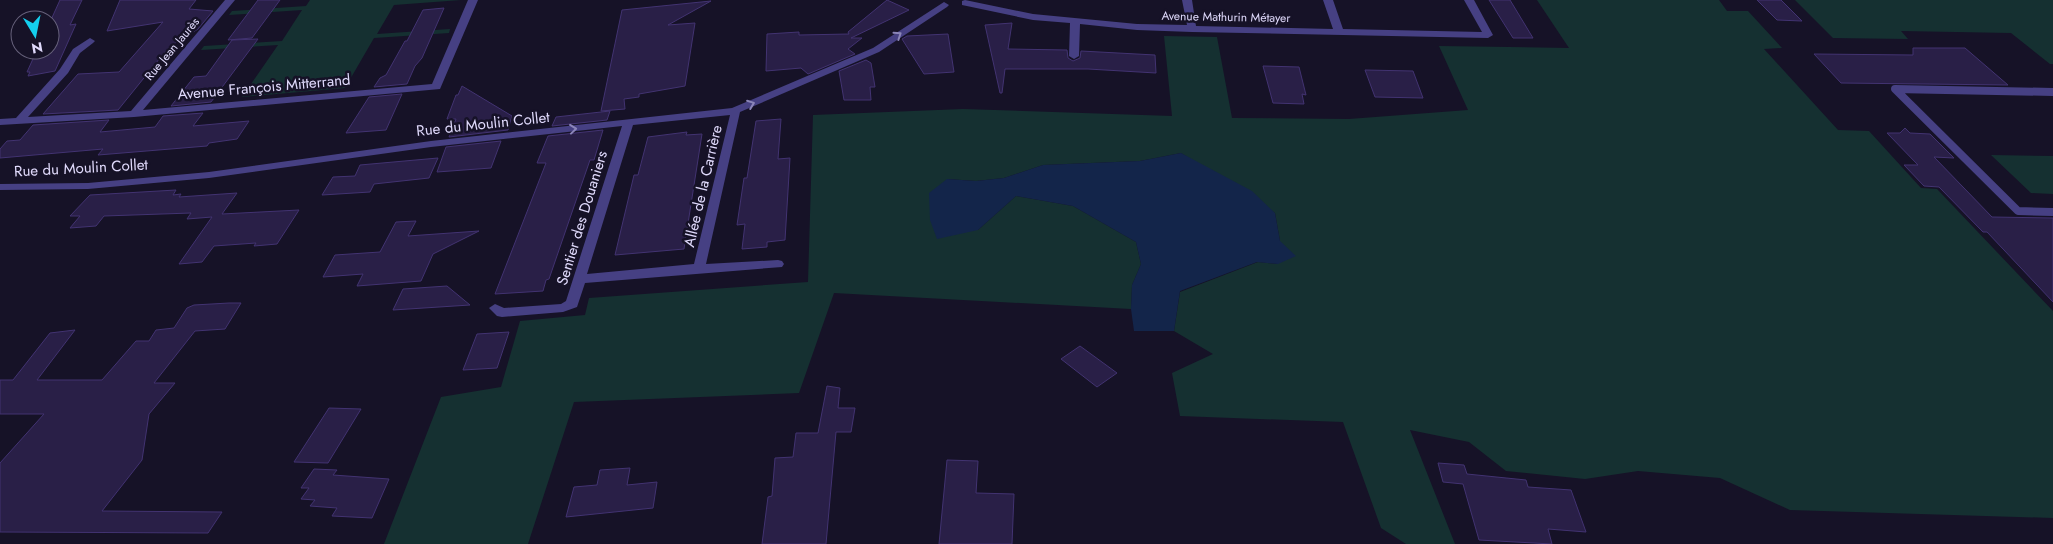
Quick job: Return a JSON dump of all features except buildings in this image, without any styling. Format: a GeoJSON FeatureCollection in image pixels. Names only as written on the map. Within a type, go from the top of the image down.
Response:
{"type":"FeatureCollection","features":[{"type":"Feature","properties":{"kind":"street","name":"Rue Jean Jaurès"},"geometry":{"type":"LineString","coordinates":[[134,114],[230,0]]}},
{"type":"Feature","properties":{"kind":"street","name":"Avenue François Mitterrand"},"geometry":{"type":"LineString","coordinates":[[0,122],[134,114],[436,87],[473,0]]}},
{"type":"Feature","properties":{"kind":"street"},"geometry":{"type":"LineString","coordinates":[[1187,0],[1192,29]]}},
{"type":"Feature","properties":{"kind":"street"},"geometry":{"type":"LineString","coordinates":[[1328,0],[1339,32]]}},
{"type":"Feature","properties":{"kind":"street","name":"Avenue Mathurin Métayer"},"geometry":{"type":"LineString","coordinates":[[942,3],[955,6],[966,1],[1033,17],[1075,22],[1192,29],[1488,35],[1469,0]]}},
{"type":"Feature","properties":{"kind":"street","name":"Rue du Moulin Collet"},"geometry":{"type":"LineString","coordinates":[[0,187],[88,186],[209,175],[431,144],[734,111],[876,50],[942,3]]}},
{"type":"Feature","properties":{"kind":"street"},"geometry":{"type":"LineString","coordinates":[[1074,56],[1075,22]]}},
{"type":"Feature","properties":{"kind":"street"},"geometry":{"type":"LineString","coordinates":[[19,121],[64,71],[76,51],[90,42]]}},
{"type":"Feature","properties":{"kind":"street","name":"Allée de la Carrière"},"geometry":{"type":"LineString","coordinates":[[580,279],[700,268],[733,124],[734,111]]}},
{"type":"Feature","properties":{"kind":"street","name":"Sentier des Douaniers"},"geometry":{"type":"LineString","coordinates":[[495,308],[502,313],[563,308],[572,304],[628,123]]}},
{"type":"Feature","properties":{"kind":"street"},"geometry":{"type":"LineString","coordinates":[[700,268],[778,264]]}},
{"type":"Feature","properties":{"kind":"lane"},"geometry":{"type":"LineString","coordinates":[[2053,92],[1894,89],[2018,210],[2053,212]]}},
{"type":"Feature","properties":{"kind":"green space"},"geometry":{"type":"Polygon","coordinates":[[[310,0],[461,0],[394,5],[377,34],[450,29],[449,33],[374,38],[345,88],[242,97],[278,45],[201,50],[204,46],[282,41],[302,10],[229,15],[232,11],[306,6],[310,0]]]}},
{"type":"Feature","properties":{"kind":"green space"},"geometry":{"type":"Polygon","coordinates":[[[1537,0],[1719,0],[1727,11],[1748,11],[1782,48],[1764,49],[1838,130],[1869,131],[1921,188],[1937,189],[2053,311],[2053,518],[1790,510],[1720,478],[1638,471],[1585,479],[1506,471],[1469,442],[1410,430],[1455,544],[1406,544],[1381,528],[1343,422],[1180,416],[1172,373],[1213,354],[1174,331],[1180,292],[1258,262],[1278,264],[1280,241],[1275,213],[1181,153],[1140,161],[1043,165],[1004,178],[976,181],[947,179],[978,230],[1016,196],[1073,206],[1136,242],[1141,264],[1132,285],[1131,309],[834,293],[799,393],[574,402],[528,544],[384,544],[441,397],[501,387],[520,321],[585,315],[589,298],[808,282],[813,115],[963,109],[1172,116],[1164,36],[1217,37],[1232,118],[1349,119],[1468,110],[1439,46],[1569,48],[1537,0]]]}},
{"type":"Feature","properties":{"kind":"green space"},"geometry":{"type":"Polygon","coordinates":[[[1795,0],[2053,0],[2053,64],[2050,64],[2011,33],[1901,31],[1908,39],[1833,38],[1795,0]]]}},
{"type":"Feature","properties":{"kind":"green space"},"geometry":{"type":"Polygon","coordinates":[[[1991,155],[2053,156],[2053,194],[2031,193],[1991,155]]]}},
{"type":"Feature","properties":{"kind":"water"},"geometry":{"type":"Polygon","coordinates":[[[1181,153],[1252,191],[1275,213],[1280,241],[1296,256],[1278,264],[1257,262],[1180,291],[1174,331],[1134,331],[1131,309],[1132,285],[1141,264],[1136,242],[1073,206],[1016,196],[978,230],[937,239],[930,220],[929,193],[947,179],[976,181],[1004,178],[1043,165],[1140,161],[1181,153]]]}}]}
